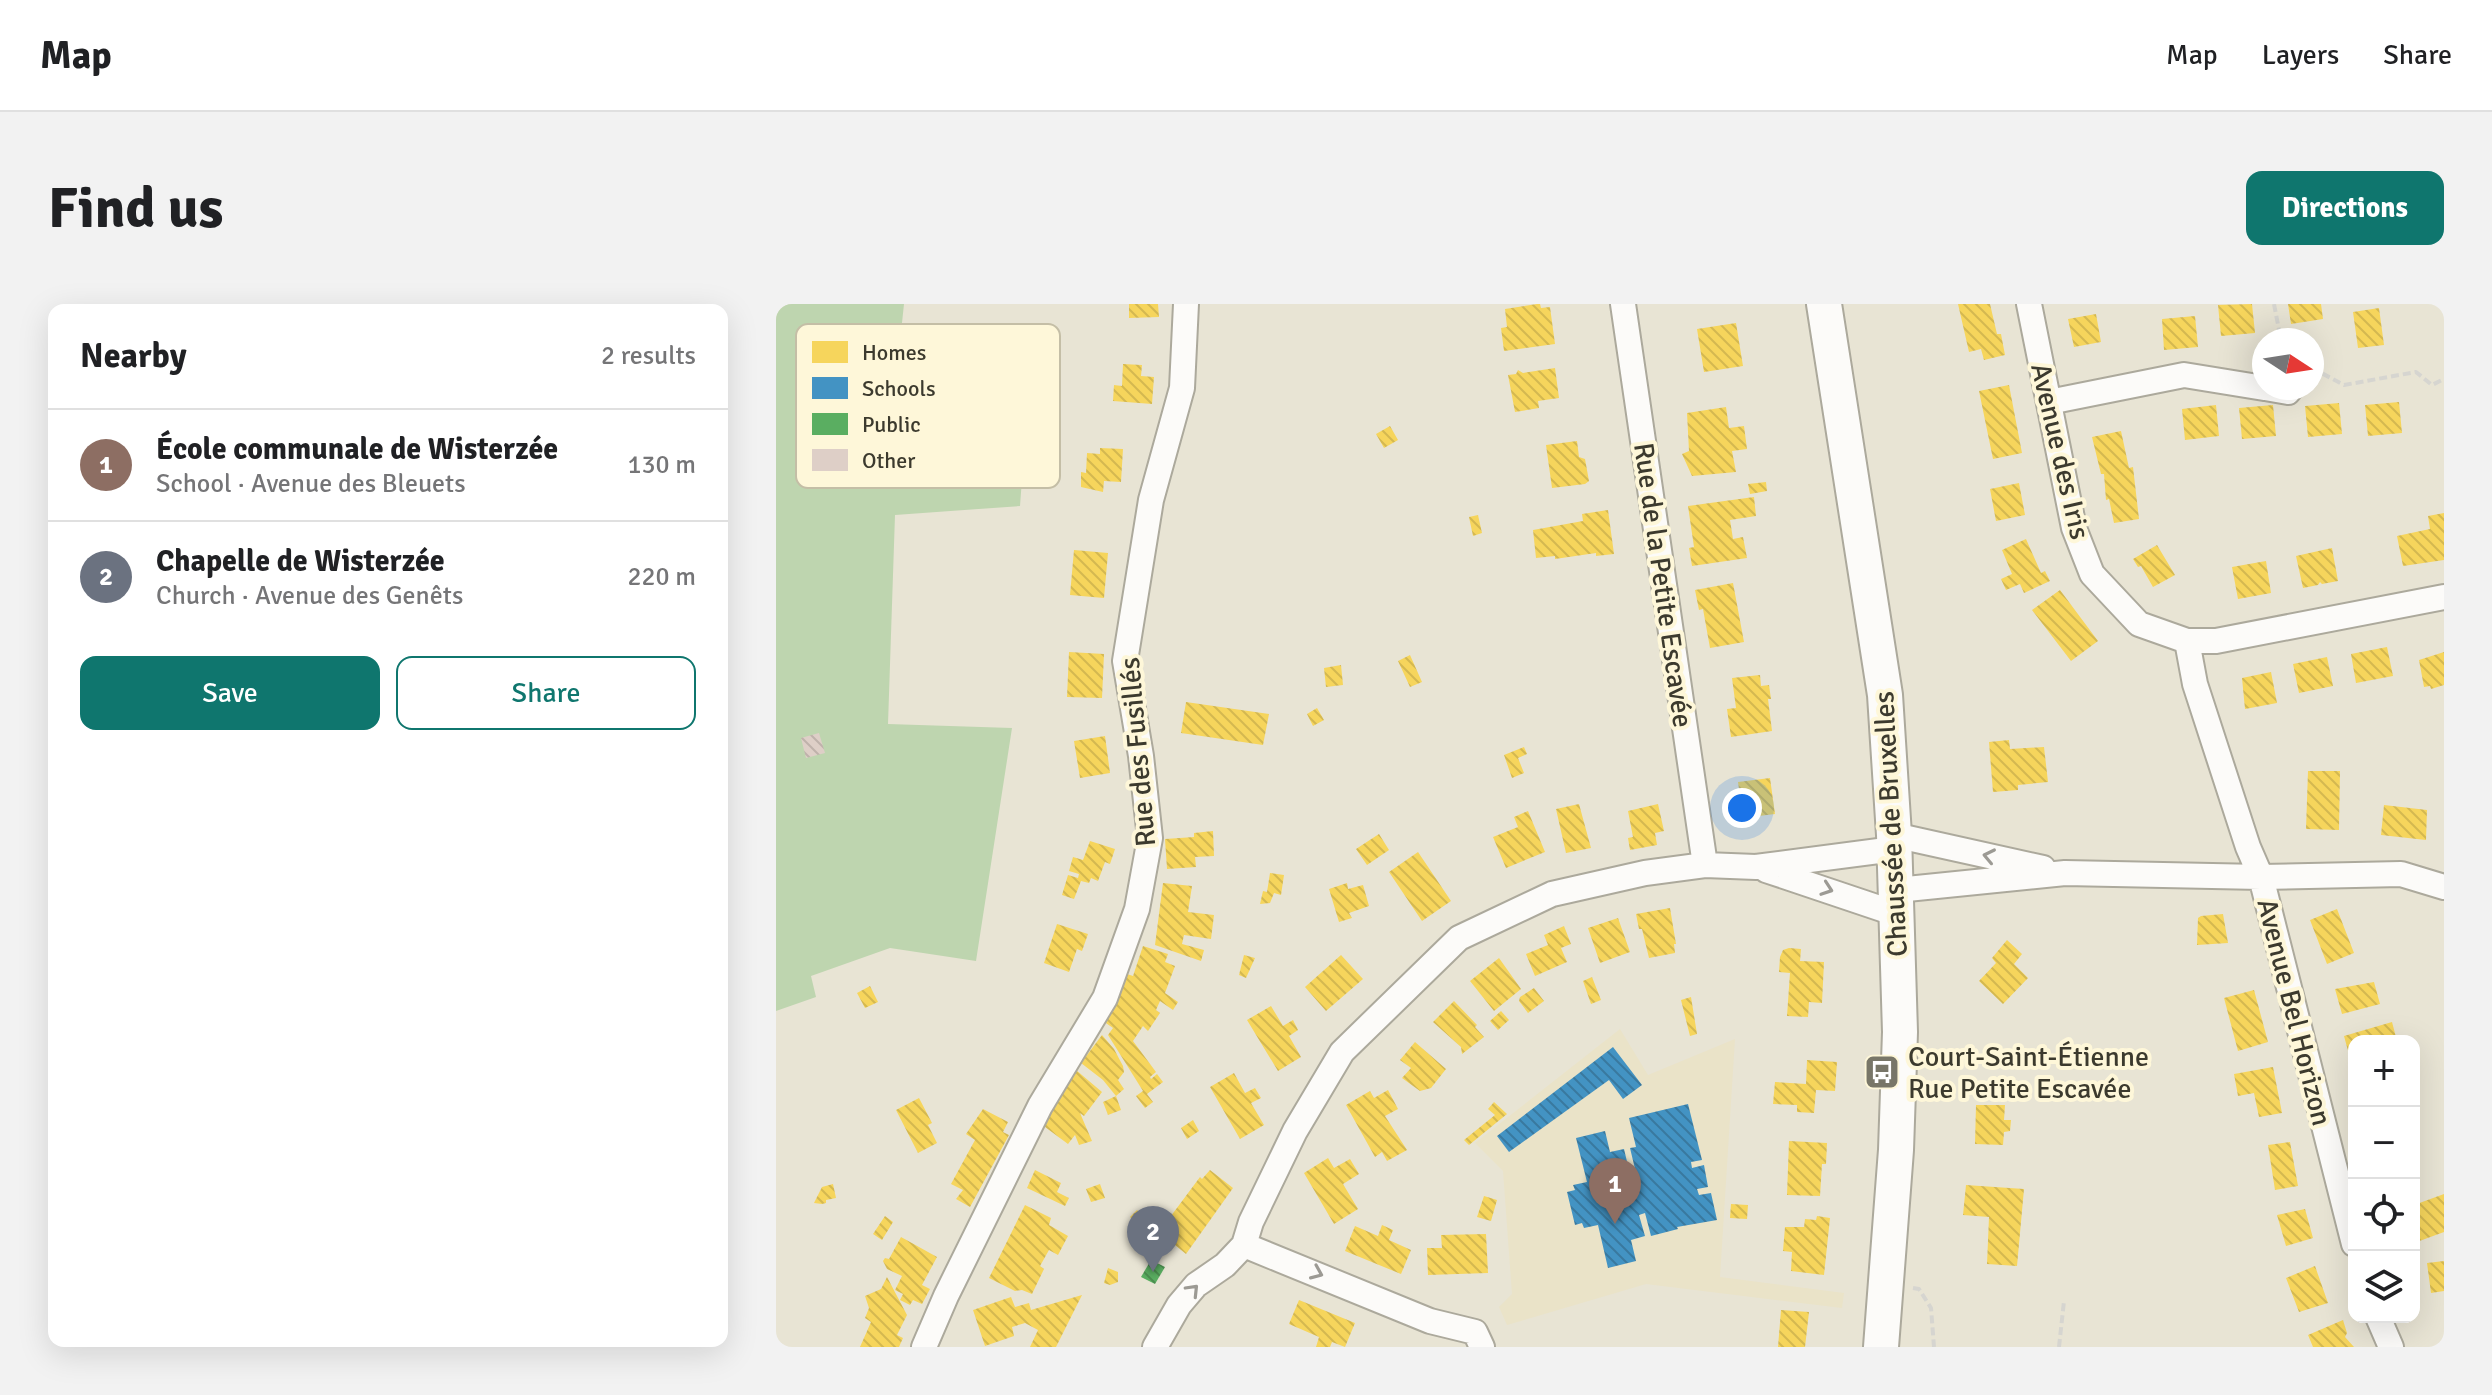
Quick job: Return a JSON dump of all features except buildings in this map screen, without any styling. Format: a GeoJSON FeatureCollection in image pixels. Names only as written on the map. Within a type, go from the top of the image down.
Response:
{"type":"FeatureCollection","features":[{"type":"Feature","properties":{"kind":"main road","name":"Chaussée de Bruxelles"},"geometry":{"type":"LineString","coordinates":[[1824,304],[1885,695],[1894,842],[1900,1032],[1897,1135],[1881,1347]]}},
{"type":"Feature","properties":{"kind":"street","name":"Rue des Fusillés"},"geometry":{"type":"LineString","coordinates":[[924,1347],[1040,1106],[1105,998],[1137,909],[1150,838],[1141,756],[1125,661],[1151,500],[1182,388],[1188,320],[1186,304]]}},
{"type":"Feature","properties":{"kind":"street","name":"Rue de la Petite Escavée"},"geometry":{"type":"LineString","coordinates":[[1623,304],[1705,865]]}},
{"type":"Feature","properties":{"kind":"street","name":"Avenue des Iris"},"geometry":{"type":"LineString","coordinates":[[2029,304],[2074,528],[2092,574],[2139,624],[2187,641],[2216,641],[2444,597]]}},
{"type":"Feature","properties":{"kind":"street"},"geometry":{"type":"LineString","coordinates":[[2049,402],[2184,375],[2252,386]]}},
{"type":"Feature","properties":{"kind":"street"},"geometry":{"type":"LineString","coordinates":[[2187,641],[2195,684],[2248,847],[2261,877],[2401,874],[2444,887]]}},
{"type":"Feature","properties":{"kind":"street","name":"Avenue Bel Horizon"},"geometry":{"type":"LineString","coordinates":[[1756,867],[1894,842],[2065,873],[2261,877],[2348,1220]]}},
{"type":"Feature","properties":{"kind":"street"},"geometry":{"type":"LineString","coordinates":[[1155,1347],[1179,1305],[1196,1285],[1225,1265],[1244,1245],[1251,1222],[1295,1131],[1342,1052],[1459,938],[1552,894],[1645,873],[1705,865],[1756,867],[1897,902]]}},
{"type":"Feature","properties":{"kind":"street","name":"Avenue Bel Horizon"},"geometry":{"type":"LineString","coordinates":[[1897,902],[2065,873]]}},
{"type":"Feature","properties":{"kind":"street"},"geometry":{"type":"LineString","coordinates":[[1244,1245],[1478,1340]]}},
{"type":"Feature","properties":{"kind":"street"},"geometry":{"type":"LineString","coordinates":[[2381,1323],[2391,1347]]}},
{"type":"Feature","properties":{"kind":"path"},"geometry":{"type":"LineString","coordinates":[[2274,304],[2279,328]]}},
{"type":"Feature","properties":{"kind":"path"},"geometry":{"type":"LineString","coordinates":[[2324,374],[2344,385],[2416,372],[2432,385],[2444,379]]}},
{"type":"Feature","properties":{"kind":"path"},"geometry":{"type":"LineString","coordinates":[[2059,1347],[2064,1301]]}},
{"type":"Feature","properties":{"kind":"path"},"geometry":{"type":"LineString","coordinates":[[1931,1308],[1934,1347]]}},
{"type":"Feature","properties":{"kind":"shaded area"},"geometry":{"type":"Polygon","coordinates":[[[1620,1029],[1648,1075],[1735,1039],[1720,1277],[1844,1293],[1842,1308],[1646,1284],[1507,1325],[1499,1307],[1512,1294],[1503,1171],[1475,1143],[1620,1029]]]}},
{"type":"Feature","properties":{"kind":"green space"},"geometry":{"type":"Polygon","coordinates":[[[776,304],[904,304],[902,324],[796,324],[796,488],[1021,488],[1020,506],[895,515],[888,724],[1012,728],[976,961],[890,948],[811,976],[816,997],[776,1011],[776,304]]]}},
{"type":"Feature","properties":{"kind":"place","name":"Court-Saint-Étienne Rue Petite Escavée"},"geometry":{"type":"Point","coordinates":[1882,1072]}},
{"type":"Feature","properties":{"kind":"place","name":"École communale de Wisterzée"},"geometry":{"type":"Point","coordinates":[1615,1224]}},
{"type":"Feature","properties":{"kind":"place","name":"Chapelle de Wisterzée"},"geometry":{"type":"Point","coordinates":[1153,1272]}}]}
